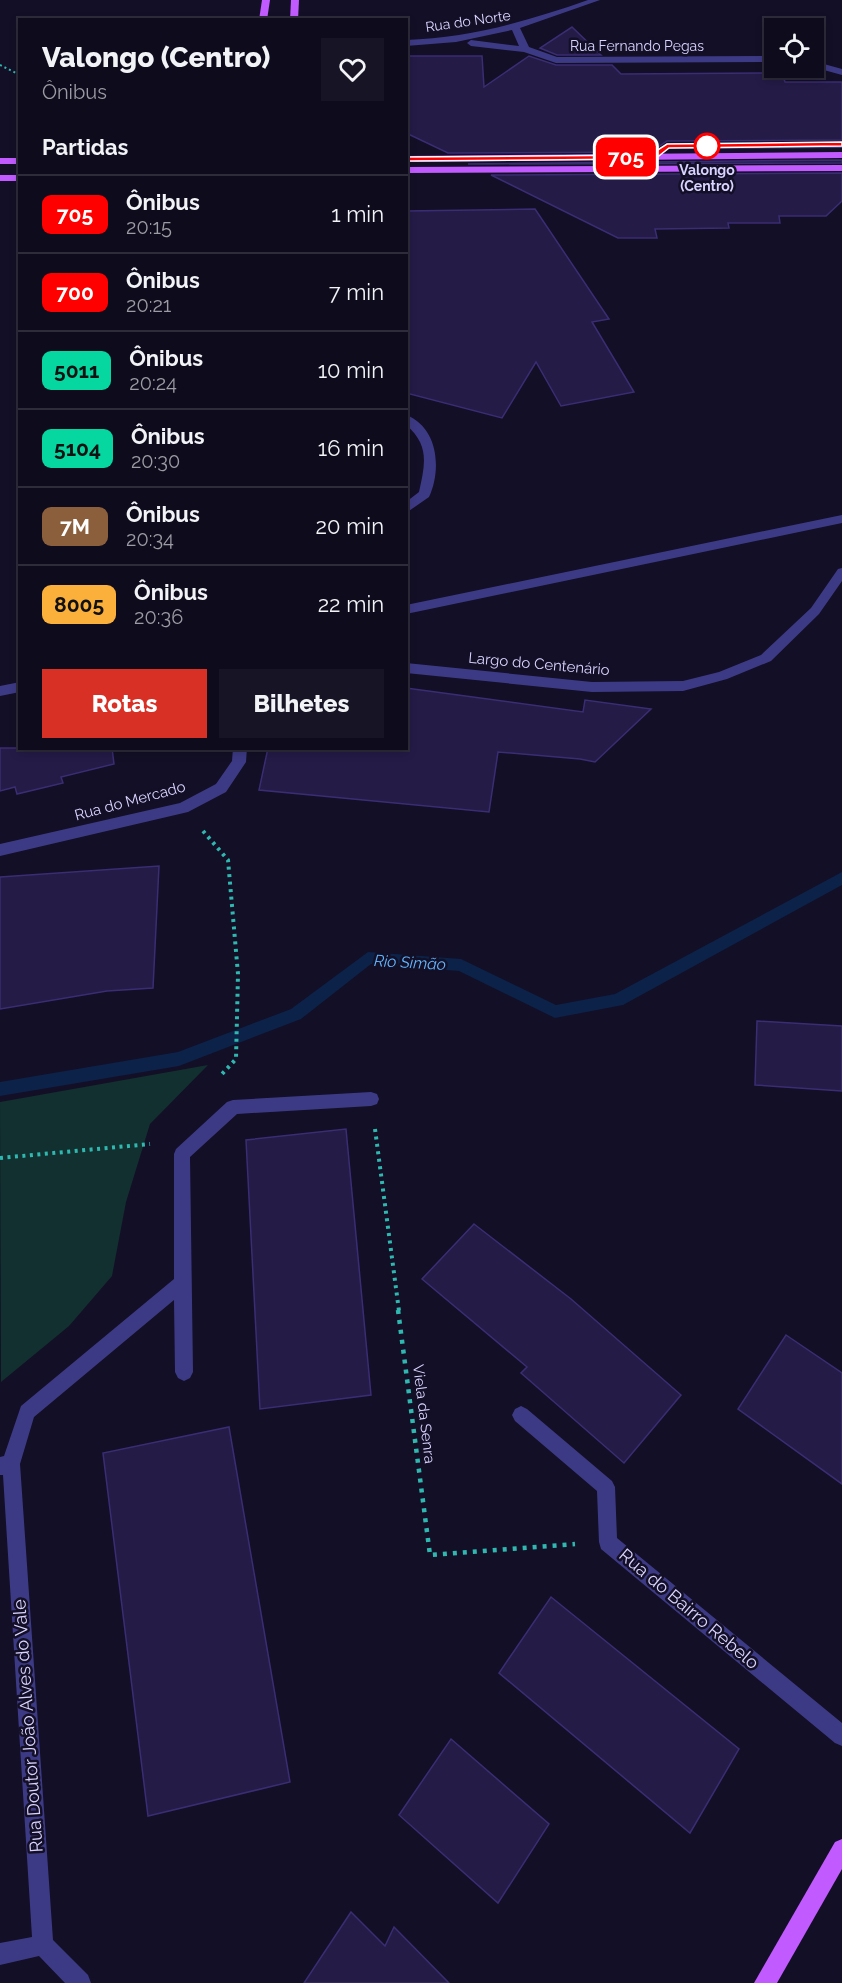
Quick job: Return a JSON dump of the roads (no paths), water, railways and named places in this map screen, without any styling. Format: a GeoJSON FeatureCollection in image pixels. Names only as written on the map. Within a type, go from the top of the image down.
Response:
{"type":"FeatureCollection","features":[{"type":"Feature","properties":{"kind":"main road"},"geometry":{"type":"LineString","coordinates":[[263,18],[266,0]]}},
{"type":"Feature","properties":{"kind":"main road"},"geometry":{"type":"LineString","coordinates":[[294,18],[296,0]]}},
{"type":"Feature","properties":{"kind":"main road"},"geometry":{"type":"LineString","coordinates":[[408,159],[842,156]]}},
{"type":"Feature","properties":{"kind":"main road"},"geometry":{"type":"LineString","coordinates":[[0,161],[18,161]]}},
{"type":"Feature","properties":{"kind":"main road"},"geometry":{"type":"LineString","coordinates":[[408,170],[842,168]]}},
{"type":"Feature","properties":{"kind":"main road"},"geometry":{"type":"LineString","coordinates":[[0,178],[18,178]]}},
{"type":"Feature","properties":{"kind":"main road"},"geometry":{"type":"LineString","coordinates":[[765,1983],[842,1849]]}},
{"type":"Feature","properties":{"kind":"street","name":"Rua do Norte"},"geometry":{"type":"LineString","coordinates":[[409,43],[468,37],[516,28],[596,0]]}},
{"type":"Feature","properties":{"kind":"street"},"geometry":{"type":"LineString","coordinates":[[516,28],[525,49]]}},
{"type":"Feature","properties":{"kind":"street","name":"Rua do Norte"},"geometry":{"type":"LineString","coordinates":[[409,43],[488,44],[525,49]]}},
{"type":"Feature","properties":{"kind":"street","name":"Rua Fernando Pegas"},"geometry":{"type":"LineString","coordinates":[[525,49],[556,60],[764,59]]}},
{"type":"Feature","properties":{"kind":"street"},"geometry":{"type":"LineString","coordinates":[[824,67],[842,72]]}},
{"type":"Feature","properties":{"kind":"street"},"geometry":{"type":"LineString","coordinates":[[652,157],[667,146],[842,145]]}},
{"type":"Feature","properties":{"kind":"street"},"geometry":{"type":"LineString","coordinates":[[408,422],[425,435],[431,464],[425,494],[408,507]]}},
{"type":"Feature","properties":{"kind":"street"},"geometry":{"type":"LineString","coordinates":[[408,610],[842,519]]}},
{"type":"Feature","properties":{"kind":"street","name":"Largo do Centenário"},"geometry":{"type":"LineString","coordinates":[[408,668],[592,687],[683,686],[722,676],[766,658],[815,610],[842,572]]}},
{"type":"Feature","properties":{"kind":"street"},"geometry":{"type":"LineString","coordinates":[[0,691],[18,687]]}},
{"type":"Feature","properties":{"kind":"street","name":"Rua do Mercado"},"geometry":{"type":"LineString","coordinates":[[0,850],[183,808],[221,788],[239,762],[240,750]]}},
{"type":"Feature","properties":{"kind":"street"},"geometry":{"type":"LineString","coordinates":[[184,1372],[182,1154],[233,1107],[371,1099]]}},
{"type":"Feature","properties":{"kind":"street"},"geometry":{"type":"LineString","coordinates":[[5,1465],[27,1412],[182,1283]]}},
{"type":"Feature","properties":{"kind":"street","name":"Rua do Bairro Rebelo"},"geometry":{"type":"LineString","coordinates":[[520,1415],[606,1487],[608,1542],[842,1736]]}},
{"type":"Feature","properties":{"kind":"street","name":"Rua Doutor João Alves do Vale"},"geometry":{"type":"LineString","coordinates":[[5,1465],[43,1945]]}},
{"type":"Feature","properties":{"kind":"street"},"geometry":{"type":"LineString","coordinates":[[0,1954],[43,1945],[80,1983]]}},
{"type":"Feature","properties":{"kind":"waterway","name":"Rio Simão"},"geometry":{"type":"LineString","coordinates":[[0,1089],[179,1059],[296,1014],[368,958],[461,965],[555,1012],[618,1000],[842,878]]}},
{"type":"Feature","properties":{"kind":"place","name":"Valongo (Centro)"},"geometry":{"type":"Point","coordinates":[707,146]}}]}
